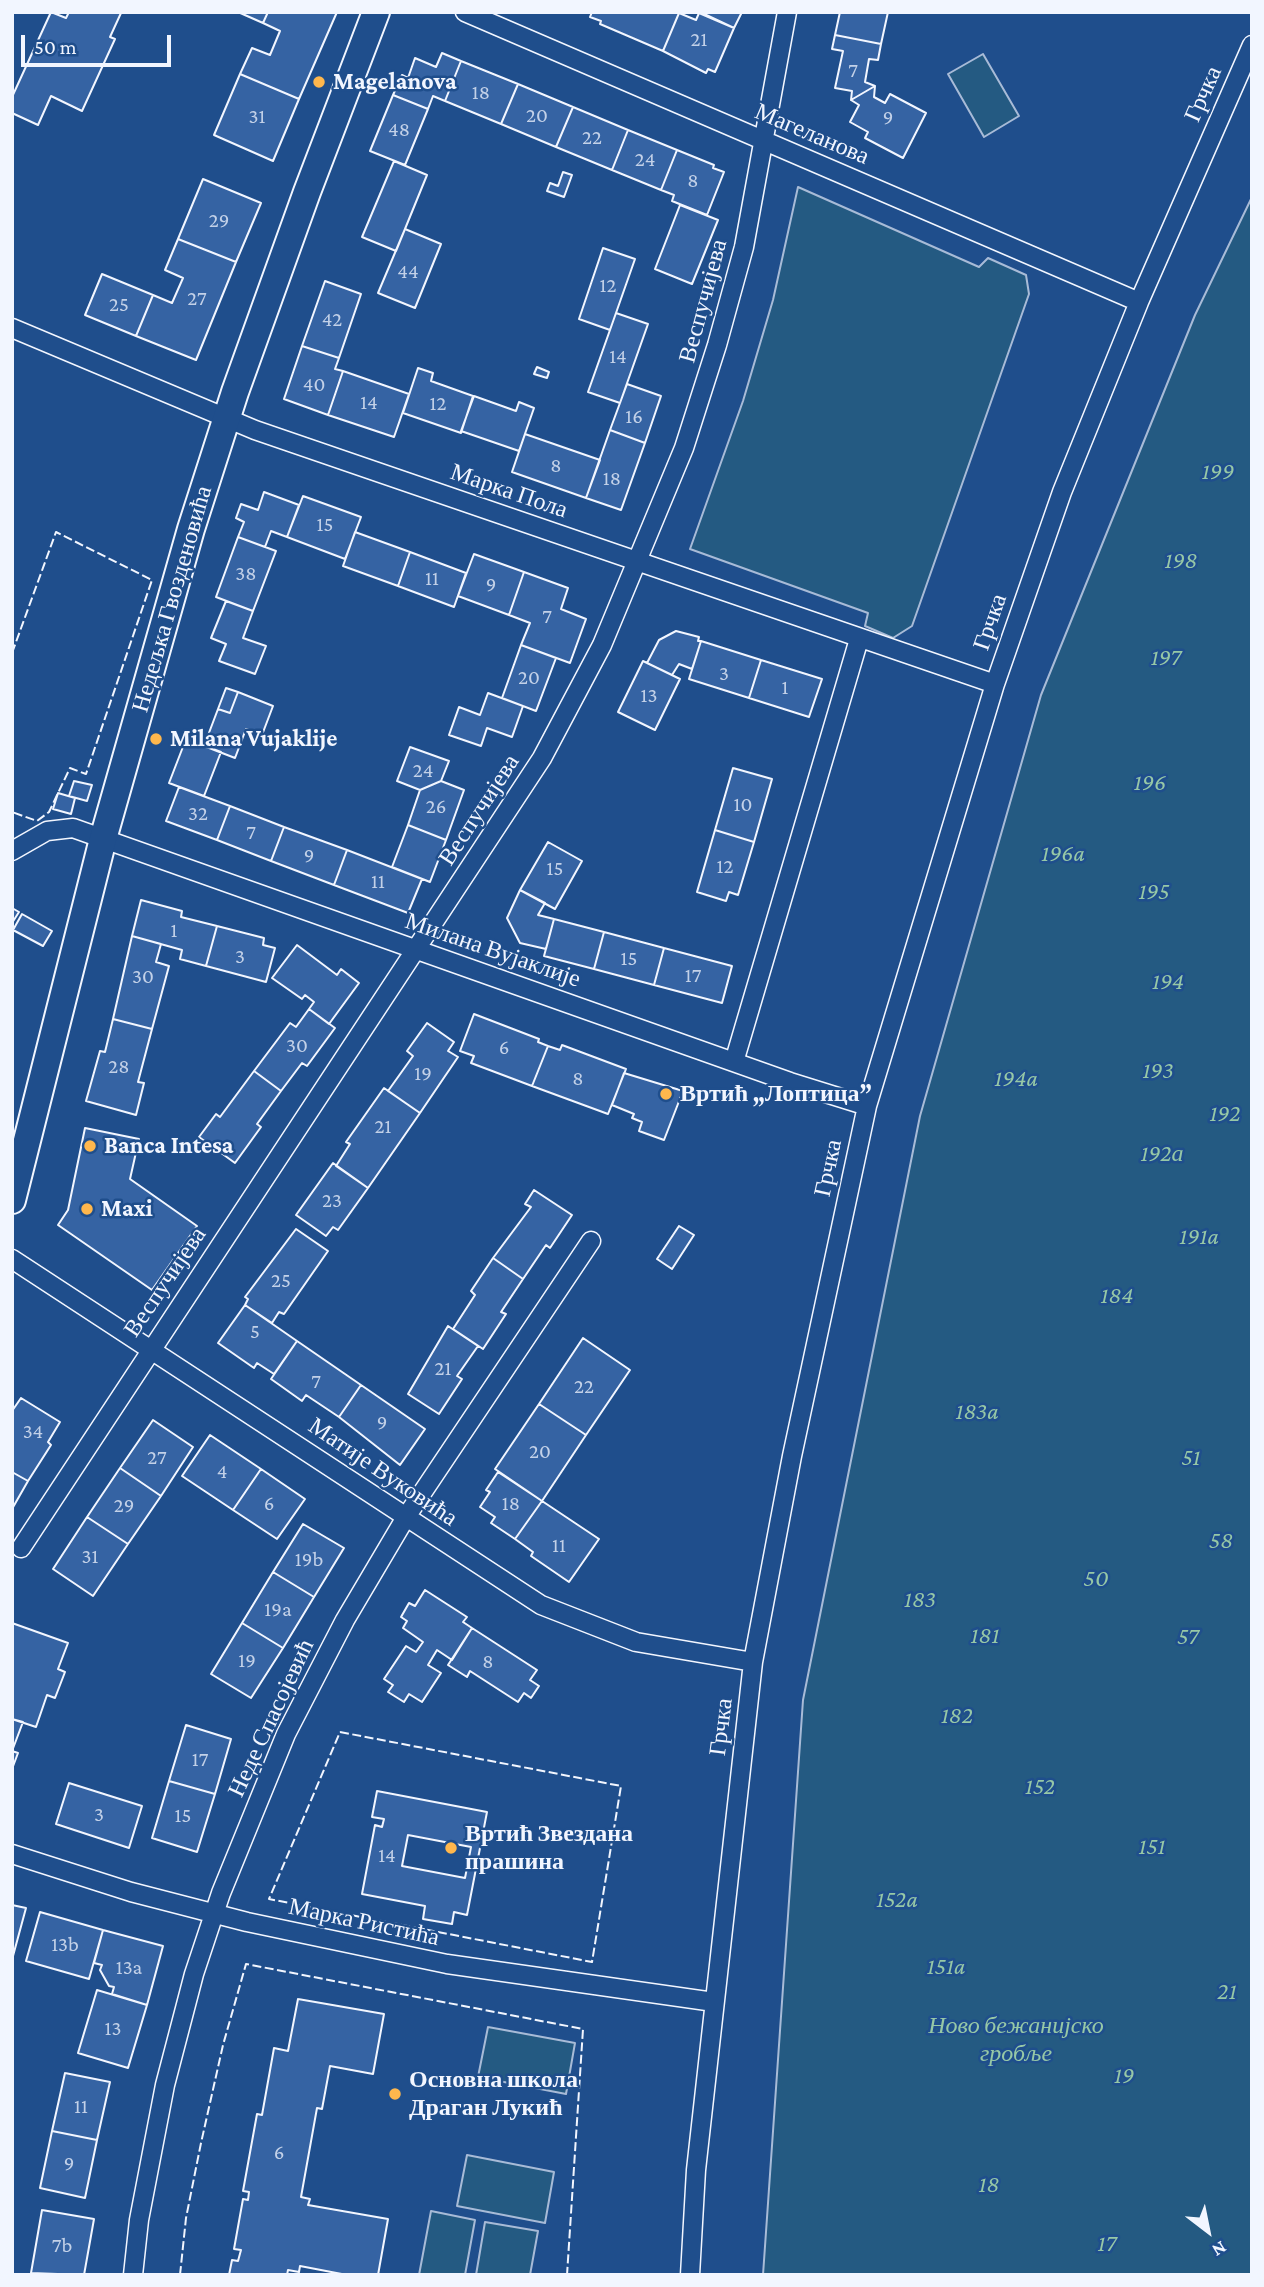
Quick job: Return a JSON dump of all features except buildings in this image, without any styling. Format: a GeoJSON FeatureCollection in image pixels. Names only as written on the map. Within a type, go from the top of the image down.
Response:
{"type":"FeatureCollection","features":[{"type":"Feature","properties":{"kind":"main road","name":"Недељка Гвозденовића"},"geometry":{"type":"LineString","coordinates":[[12,1200],[103,839],[174,585],[226,420],[307,192],[376,12]]}},
{"type":"Feature","properties":{"kind":"street","name":"Магеланова"},"geometry":{"type":"LineString","coordinates":[[465,12],[1139,302]]}},
{"type":"Feature","properties":{"kind":"street","name":"Веспучијева"},"geometry":{"type":"LineString","coordinates":[[22,1548],[151,1348],[542,758],[602,645],[639,562],[684,448],[717,345],[744,247],[787,12]]}},
{"type":"Feature","properties":{"kind":"street","name":"Грчка"},"geometry":{"type":"LineString","coordinates":[[690,2275],[696,2169],[753,1662],[792,1456],[867,1105],[995,684],[1062,492],[1139,302],[1252,45]]}},
{"type":"Feature","properties":{"kind":"street","name":"Марка Пола"},"geometry":{"type":"LineString","coordinates":[[12,328],[226,420],[995,684]]}},
{"type":"Feature","properties":{"kind":"street"},"geometry":{"type":"LineString","coordinates":[[734,1062],[859,639]]}},
{"type":"Feature","properties":{"kind":"street","name":"Милана Вујаклије"},"geometry":{"type":"LineString","coordinates":[[12,851],[43,833],[63,827],[417,948],[734,1062],[867,1105]]}},
{"type":"Feature","properties":{"kind":"street","name":"Неде Спасојевић"},"geometry":{"type":"LineString","coordinates":[[133,2275],[147,2176],[173,2045],[213,1914],[286,1734],[345,1620],[406,1517],[591,1241]]}},
{"type":"Feature","properties":{"kind":"street","name":"Матије Вуковића"},"geometry":{"type":"LineString","coordinates":[[12,1259],[526,1597],[636,1642],[753,1662]]}},
{"type":"Feature","properties":{"kind":"street","name":"Марка Ристића"},"geometry":{"type":"LineString","coordinates":[[12,1854],[213,1914],[447,1964],[714,2002]]}},
{"type":"Feature","properties":{"kind":"green space"},"geometry":{"type":"Polygon","coordinates":[[[983,54],[1019,116],[984,137],[948,74],[983,54]]]}},
{"type":"Feature","properties":{"kind":"green space"},"geometry":{"type":"Polygon","coordinates":[[[798,187],[979,267],[988,258],[1026,275],[1029,294],[912,626],[893,638],[865,626],[868,613],[690,549],[743,401],[773,300],[798,187]]]}},
{"type":"Feature","properties":{"kind":"green space","name":"Ново бежанијско гробље"},"geometry":{"type":"Polygon","coordinates":[[[1252,197],[1252,2275],[763,2275],[803,1700],[920,1116],[1041,695],[1195,315],[1252,197]]]}},
{"type":"Feature","properties":{"kind":"green space"},"geometry":{"type":"Polygon","coordinates":[[[488,2027],[575,2043],[566,2094],[478,2077],[488,2027]]]}},
{"type":"Feature","properties":{"kind":"green space"},"geometry":{"type":"Polygon","coordinates":[[[467,2155],[554,2172],[545,2223],[457,2206],[467,2155]]]}},
{"type":"Feature","properties":{"kind":"green space"},"geometry":{"type":"Polygon","coordinates":[[[431,2211],[475,2220],[465,2275],[419,2275],[431,2211]]]}},
{"type":"Feature","properties":{"kind":"green space"},"geometry":{"type":"Polygon","coordinates":[[[485,2222],[538,2231],[530,2275],[476,2275],[485,2222]]]}},
{"type":"Feature","properties":{"kind":"fence"},"geometry":{"type":"LineString","coordinates":[[12,653],[56,532],[152,580],[86,774],[70,768],[49,812],[37,821],[12,812]]}},
{"type":"Feature","properties":{"kind":"fence"},"geometry":{"type":"LineString","coordinates":[[340,1732],[621,1786],[592,1962],[269,1899],[340,1732]]}},
{"type":"Feature","properties":{"kind":"fence"},"geometry":{"type":"LineString","coordinates":[[180,2275],[186,2218],[201,2143],[223,2045],[246,1964],[583,2029],[567,2275]]}},
{"type":"Feature","properties":{"kind":"place","name":"Magelanova"},"geometry":{"type":"Point","coordinates":[319,82]}},
{"type":"Feature","properties":{"kind":"place","name":"Milana Vujaklije"},"geometry":{"type":"Point","coordinates":[156,739]}},
{"type":"Feature","properties":{"kind":"place","name":"Вртић „Лоптица”"},"geometry":{"type":"Point","coordinates":[666,1094]}},
{"type":"Feature","properties":{"kind":"place","name":"Banca Intesa"},"geometry":{"type":"Point","coordinates":[90,1146]}},
{"type":"Feature","properties":{"kind":"place","name":"Maxi"},"geometry":{"type":"Point","coordinates":[87,1209]}},
{"type":"Feature","properties":{"kind":"place","name":"Вртић Звездана прашина"},"geometry":{"type":"Point","coordinates":[451,1848]}},
{"type":"Feature","properties":{"kind":"place","name":"Основна школа Драган Лукић"},"geometry":{"type":"Point","coordinates":[395,2094]}},
{"type":"Feature","properties":{"kind":"park label","name":"199"},"geometry":{"type":"Point","coordinates":[1218,472]}},
{"type":"Feature","properties":{"kind":"park label","name":"198"},"geometry":{"type":"Point","coordinates":[1181,561]}},
{"type":"Feature","properties":{"kind":"park label","name":"197"},"geometry":{"type":"Point","coordinates":[1166,658]}},
{"type":"Feature","properties":{"kind":"park label","name":"196"},"geometry":{"type":"Point","coordinates":[1150,783]}},
{"type":"Feature","properties":{"kind":"park label","name":"196a"},"geometry":{"type":"Point","coordinates":[1063,854]}},
{"type":"Feature","properties":{"kind":"park label","name":"195"},"geometry":{"type":"Point","coordinates":[1154,892]}},
{"type":"Feature","properties":{"kind":"park label","name":"194"},"geometry":{"type":"Point","coordinates":[1168,982]}},
{"type":"Feature","properties":{"kind":"park label","name":"193"},"geometry":{"type":"Point","coordinates":[1158,1071]}},
{"type":"Feature","properties":{"kind":"park label","name":"194a"},"geometry":{"type":"Point","coordinates":[1016,1079]}},
{"type":"Feature","properties":{"kind":"park label","name":"192"},"geometry":{"type":"Point","coordinates":[1225,1114]}},
{"type":"Feature","properties":{"kind":"park label","name":"192а"},"geometry":{"type":"Point","coordinates":[1162,1154]}},
{"type":"Feature","properties":{"kind":"park label","name":"191a"},"geometry":{"type":"Point","coordinates":[1199,1237]}},
{"type":"Feature","properties":{"kind":"park label","name":"184"},"geometry":{"type":"Point","coordinates":[1117,1296]}},
{"type":"Feature","properties":{"kind":"park label","name":"183a"},"geometry":{"type":"Point","coordinates":[977,1412]}},
{"type":"Feature","properties":{"kind":"park label","name":"51"},"geometry":{"type":"Point","coordinates":[1191,1458]}},
{"type":"Feature","properties":{"kind":"park label","name":"58"},"geometry":{"type":"Point","coordinates":[1221,1541]}},
{"type":"Feature","properties":{"kind":"park label","name":"50"},"geometry":{"type":"Point","coordinates":[1096,1579]}},
{"type":"Feature","properties":{"kind":"park label","name":"183"},"geometry":{"type":"Point","coordinates":[920,1600]}},
{"type":"Feature","properties":{"kind":"park label","name":"181"},"geometry":{"type":"Point","coordinates":[985,1636]}},
{"type":"Feature","properties":{"kind":"park label","name":"57"},"geometry":{"type":"Point","coordinates":[1188,1637]}},
{"type":"Feature","properties":{"kind":"park label","name":"182"},"geometry":{"type":"Point","coordinates":[957,1716]}},
{"type":"Feature","properties":{"kind":"park label","name":"152"},"geometry":{"type":"Point","coordinates":[1040,1787]}},
{"type":"Feature","properties":{"kind":"park label","name":"151"},"geometry":{"type":"Point","coordinates":[1152,1847]}},
{"type":"Feature","properties":{"kind":"park label","name":"152a"},"geometry":{"type":"Point","coordinates":[897,1900]}},
{"type":"Feature","properties":{"kind":"park label","name":"151a"},"geometry":{"type":"Point","coordinates":[946,1967]}},
{"type":"Feature","properties":{"kind":"park label","name":"21"},"geometry":{"type":"Point","coordinates":[1227,1992]}},
{"type":"Feature","properties":{"kind":"park label","name":"19"},"geometry":{"type":"Point","coordinates":[1124,2076]}},
{"type":"Feature","properties":{"kind":"park label","name":"18"},"geometry":{"type":"Point","coordinates":[989,2185]}},
{"type":"Feature","properties":{"kind":"park label","name":"17"},"geometry":{"type":"Point","coordinates":[1107,2244]}}]}
